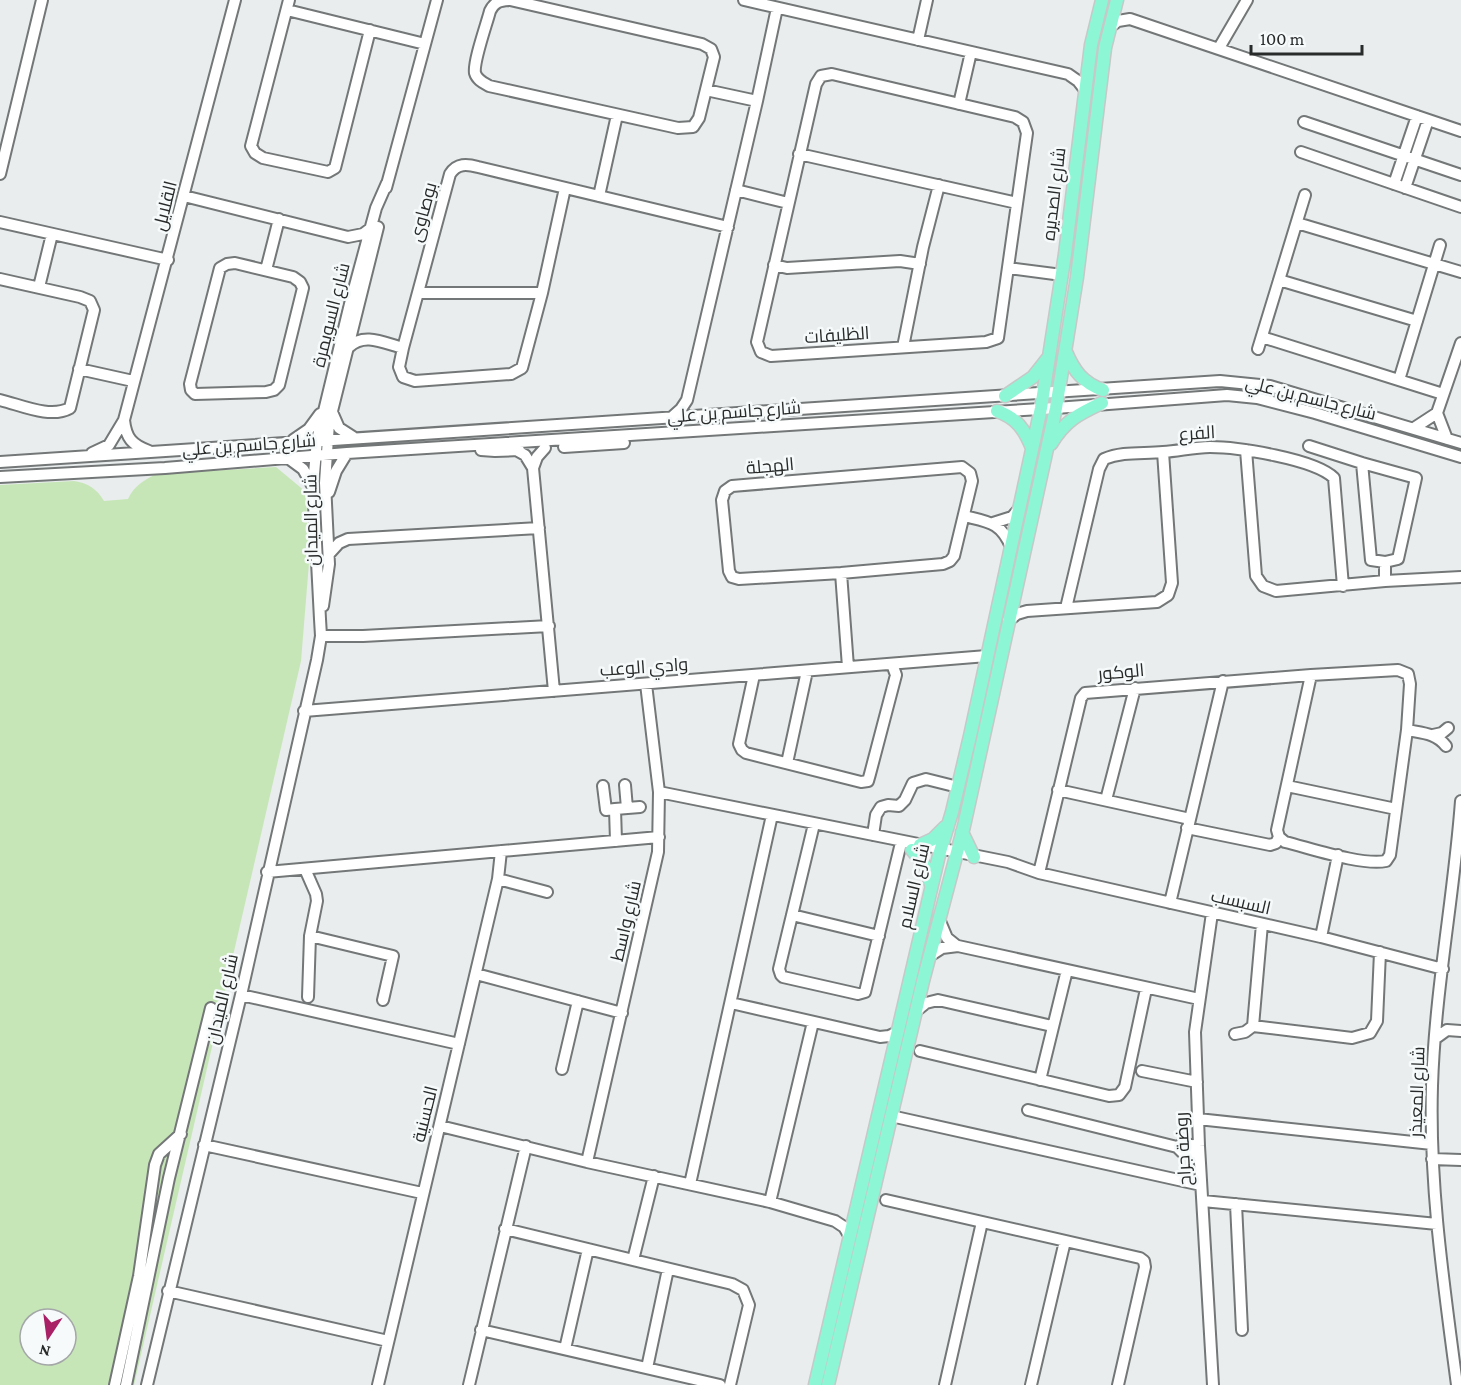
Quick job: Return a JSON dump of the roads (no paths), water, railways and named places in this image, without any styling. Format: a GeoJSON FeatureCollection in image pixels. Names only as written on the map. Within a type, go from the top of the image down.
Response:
{"type":"FeatureCollection","features":[{"type":"Feature","properties":{"kind":"main road","name":"شارع الصديره"},"geometry":{"type":"LineString","coordinates":[[1043,394],[1062,275],[1085,90],[1102,0]]}},
{"type":"Feature","properties":{"kind":"main road","name":"شارع الصديره"},"geometry":{"type":"LineString","coordinates":[[1059,393],[1105,48],[1117,1]]}},
{"type":"Feature","properties":{"kind":"main road"},"geometry":{"type":"LineString","coordinates":[[1066,352],[1078,374],[1089,385],[1103,390]]}},
{"type":"Feature","properties":{"kind":"main road"},"geometry":{"type":"LineString","coordinates":[[1005,396],[1033,377],[1049,357]]}},
{"type":"Feature","properties":{"kind":"main road","name":"شارع السلام"},"geometry":{"type":"LineString","coordinates":[[828,1385],[923,981],[962,832],[1059,393]]}},
{"type":"Feature","properties":{"kind":"main road","name":"شارع السلام"},"geometry":{"type":"LineString","coordinates":[[815,1385],[940,852],[958,787],[1043,394]]}},
{"type":"Feature","properties":{"kind":"main road"},"geometry":{"type":"LineString","coordinates":[[1047,450],[1067,423],[1077,414],[1102,403]]}},
{"type":"Feature","properties":{"kind":"main road"},"geometry":{"type":"LineString","coordinates":[[997,411],[1020,425],[1032,448]]}},
{"type":"Feature","properties":{"kind":"main road"},"geometry":{"type":"LineString","coordinates":[[932,887],[926,867],[911,847],[933,839],[948,824]]}},
{"type":"Feature","properties":{"kind":"main road"},"geometry":{"type":"LineString","coordinates":[[962,832],[974,856]]}},
{"type":"Feature","properties":{"kind":"street"},"geometry":{"type":"LineString","coordinates":[[0,174],[42,0]]}},
{"type":"Feature","properties":{"kind":"street","name":"القلايل"},"geometry":{"type":"LineString","coordinates":[[80,456],[109,445],[124,420],[236,0]]}},
{"type":"Feature","properties":{"kind":"street","name":"شارع السويمرة"},"geometry":{"type":"LineString","coordinates":[[320,456],[362,259],[387,183],[436,0]]}},
{"type":"Feature","properties":{"kind":"street"},"geometry":{"type":"LineString","coordinates":[[510,0],[542,4],[702,44],[711,49],[714,57],[699,118],[693,127],[678,128],[617,115],[489,86],[479,80],[475,73],[476,63],[494,4],[510,0]]}},
{"type":"Feature","properties":{"kind":"street"},"geometry":{"type":"LineString","coordinates":[[744,0],[1068,74],[1085,90]]}},
{"type":"Feature","properties":{"kind":"street"},"geometry":{"type":"LineString","coordinates":[[918,40],[927,0]]}},
{"type":"Feature","properties":{"kind":"street"},"geometry":{"type":"LineString","coordinates":[[1219,48],[1247,0]]}},
{"type":"Feature","properties":{"kind":"street"},"geometry":{"type":"LineString","coordinates":[[1117,1],[1122,11],[1130,19],[1461,131]]}},
{"type":"Feature","properties":{"kind":"street"},"geometry":{"type":"LineString","coordinates":[[370,30],[335,168],[328,172],[263,158],[255,153],[251,146],[288,5],[425,44]]}},
{"type":"Feature","properties":{"kind":"street"},"geometry":{"type":"LineString","coordinates":[[671,417],[684,405],[688,393],[777,8]]}},
{"type":"Feature","properties":{"kind":"street"},"geometry":{"type":"LineString","coordinates":[[1110,27],[1118,21],[1130,19]]}},
{"type":"Feature","properties":{"kind":"street"},"geometry":{"type":"LineString","coordinates":[[959,104],[971,52]]}},
{"type":"Feature","properties":{"kind":"street"},"geometry":{"type":"LineString","coordinates":[[1068,74],[1080,71],[1089,65]]}},
{"type":"Feature","properties":{"kind":"street","name":"الظليفات"},"geometry":{"type":"LineString","coordinates":[[832,74],[959,104],[1015,117],[1023,122],[1027,134],[998,338],[986,342],[771,356],[761,352],[757,342],[799,154],[816,84],[821,76],[832,74]]}},
{"type":"Feature","properties":{"kind":"street"},"geometry":{"type":"LineString","coordinates":[[706,90],[757,101]]}},
{"type":"Feature","properties":{"kind":"street"},"geometry":{"type":"LineString","coordinates":[[599,196],[617,115]]}},
{"type":"Feature","properties":{"kind":"street"},"geometry":{"type":"LineString","coordinates":[[1400,186],[1422,118]]}},
{"type":"Feature","properties":{"kind":"street"},"geometry":{"type":"LineString","coordinates":[[1305,122],[1461,175]]}},
{"type":"Feature","properties":{"kind":"street"},"geometry":{"type":"LineString","coordinates":[[1301,152],[1461,207]]}},
{"type":"Feature","properties":{"kind":"street"},"geometry":{"type":"LineString","coordinates":[[799,154],[1017,203]]}},
{"type":"Feature","properties":{"kind":"street","name":"بوصاوى"},"geometry":{"type":"LineString","coordinates":[[542,293],[526,361],[522,368],[514,374],[415,381],[403,377],[399,367],[403,348],[450,174],[460,165],[468,165],[728,227]]}},
{"type":"Feature","properties":{"kind":"street","name":"شارع السويمرة"},"geometry":{"type":"LineString","coordinates":[[328,410],[349,347],[383,210],[387,183]]}},
{"type":"Feature","properties":{"kind":"street"},"geometry":{"type":"LineString","coordinates":[[903,347],[939,185]]}},
{"type":"Feature","properties":{"kind":"street"},"geometry":{"type":"LineString","coordinates":[[419,293],[542,293],[565,188]]}},
{"type":"Feature","properties":{"kind":"street"},"geometry":{"type":"LineString","coordinates":[[736,190],[788,203]]}},
{"type":"Feature","properties":{"kind":"street"},"geometry":{"type":"LineString","coordinates":[[1258,349],[1305,195]]}},
{"type":"Feature","properties":{"kind":"street"},"geometry":{"type":"LineString","coordinates":[[184,196],[348,237],[363,234],[371,228]]}},
{"type":"Feature","properties":{"kind":"street"},"geometry":{"type":"LineString","coordinates":[[266,270],[279,219]]}},
{"type":"Feature","properties":{"kind":"street"},"geometry":{"type":"LineString","coordinates":[[0,222],[168,260]]}},
{"type":"Feature","properties":{"kind":"street"},"geometry":{"type":"LineString","coordinates":[[1297,223],[1461,272]]}},
{"type":"Feature","properties":{"kind":"street"},"geometry":{"type":"LineString","coordinates":[[39,287],[52,234]]}},
{"type":"Feature","properties":{"kind":"street"},"geometry":{"type":"LineString","coordinates":[[348,237],[358,246],[362,259]]}},
{"type":"Feature","properties":{"kind":"street"},"geometry":{"type":"LineString","coordinates":[[1399,381],[1440,245]]}},
{"type":"Feature","properties":{"kind":"street"},"geometry":{"type":"LineString","coordinates":[[774,265],[787,268],[900,261],[920,264]]}},
{"type":"Feature","properties":{"kind":"street"},"geometry":{"type":"LineString","coordinates":[[235,263],[266,270],[293,277],[300,282],[303,288],[279,385],[274,390],[266,392],[195,394],[190,384],[220,268],[235,263]]}},
{"type":"Feature","properties":{"kind":"street"},"geometry":{"type":"LineString","coordinates":[[1008,268],[1062,275]]}},
{"type":"Feature","properties":{"kind":"street"},"geometry":{"type":"LineString","coordinates":[[0,279],[80,297],[90,301],[94,310],[70,408],[62,413],[52,413],[0,400]]}},
{"type":"Feature","properties":{"kind":"street"},"geometry":{"type":"LineString","coordinates":[[1279,280],[1417,321]]}},
{"type":"Feature","properties":{"kind":"street"},"geometry":{"type":"LineString","coordinates":[[355,323],[363,338]]}},
{"type":"Feature","properties":{"kind":"street"},"geometry":{"type":"LineString","coordinates":[[349,347],[355,341],[363,338],[403,348]]}},
{"type":"Feature","properties":{"kind":"street"},"geometry":{"type":"LineString","coordinates":[[1262,338],[1443,394]]}},
{"type":"Feature","properties":{"kind":"street"},"geometry":{"type":"LineString","coordinates":[[1447,438],[1437,413],[1461,343]]}},
{"type":"Feature","properties":{"kind":"street"},"geometry":{"type":"LineString","coordinates":[[80,369],[133,381]]}},
{"type":"Feature","properties":{"kind":"street","name":"شارع جاسم بن علي"},"geometry":{"type":"LineString","coordinates":[[0,462],[1220,381],[1254,383],[1461,443]]}},
{"type":"Feature","properties":{"kind":"street"},"geometry":{"type":"LineString","coordinates":[[688,393],[695,407],[712,415]]}},
{"type":"Feature","properties":{"kind":"street","name":"شارع جاسم بن علي"},"geometry":{"type":"LineString","coordinates":[[0,477],[1056,408],[1203,395],[1249,396],[1315,413],[1461,457]]}},
{"type":"Feature","properties":{"kind":"street"},"geometry":{"type":"LineString","coordinates":[[288,443],[309,429],[328,410],[339,428],[354,437]]}},
{"type":"Feature","properties":{"kind":"street"},"geometry":{"type":"LineString","coordinates":[[1414,428],[1437,413]]}},
{"type":"Feature","properties":{"kind":"street"},"geometry":{"type":"LineString","coordinates":[[124,420],[125,434],[136,447],[154,453]]}},
{"type":"Feature","properties":{"kind":"street"},"geometry":{"type":"LineString","coordinates":[[469,446],[488,451],[516,450],[714,437],[734,428]]}},
{"type":"Feature","properties":{"kind":"street"},"geometry":{"type":"LineString","coordinates":[[1309,446],[1416,478],[1398,559],[1385,562],[1371,560],[1362,463]]}},
{"type":"Feature","properties":{"kind":"street","name":"الفرع"},"geometry":{"type":"LineString","coordinates":[[1066,608],[1099,469],[1104,459],[1115,454],[1208,447],[1246,450],[1321,468],[1334,478],[1343,586]]}},
{"type":"Feature","properties":{"kind":"street"},"geometry":{"type":"LineString","coordinates":[[545,448],[537,457],[533,468],[554,691]]}},
{"type":"Feature","properties":{"kind":"street"},"geometry":{"type":"LineString","coordinates":[[516,450],[525,455],[533,468]]}},
{"type":"Feature","properties":{"kind":"street"},"geometry":{"type":"LineString","coordinates":[[1246,450],[1256,576],[1263,586],[1276,591],[1461,577]]}},
{"type":"Feature","properties":{"kind":"street"},"geometry":{"type":"LineString","coordinates":[[1008,621],[1017,614],[1031,611],[1157,602],[1168,595],[1172,582],[1163,452]]}},
{"type":"Feature","properties":{"kind":"street"},"geometry":{"type":"LineString","coordinates":[[325,501],[333,478],[347,453]]}},
{"type":"Feature","properties":{"kind":"street","name":"شارع الميدان"},"geometry":{"type":"LineString","coordinates":[[147,1385],[241,995],[321,636],[313,485],[320,456]]}},
{"type":"Feature","properties":{"kind":"street","name":"شارع الميدان"},"geometry":{"type":"LineString","coordinates":[[320,456],[329,554],[328,584],[320,619]]}},
{"type":"Feature","properties":{"kind":"street"},"geometry":{"type":"LineString","coordinates":[[288,458],[303,469],[313,485]]}},
{"type":"Feature","properties":{"kind":"street","name":"الهجلة"},"geometry":{"type":"LineString","coordinates":[[962,467],[970,473],[972,481],[954,556],[950,561],[943,564],[841,573],[739,579],[732,577],[729,571],[722,500],[725,491],[732,486],[962,467]]}},
{"type":"Feature","properties":{"kind":"street"},"geometry":{"type":"LineString","coordinates":[[993,523],[1012,517],[1019,509]]}},
{"type":"Feature","properties":{"kind":"street"},"geometry":{"type":"LineString","coordinates":[[964,516],[993,523],[1000,528],[1011,547]]}},
{"type":"Feature","properties":{"kind":"street"},"geometry":{"type":"LineString","coordinates":[[326,523],[348,539]]}},
{"type":"Feature","properties":{"kind":"street"},"geometry":{"type":"LineString","coordinates":[[329,554],[339,543],[348,539],[539,528]]}},
{"type":"Feature","properties":{"kind":"street"},"geometry":{"type":"LineString","coordinates":[[1385,562],[1385,581]]}},
{"type":"Feature","properties":{"kind":"street"},"geometry":{"type":"LineString","coordinates":[[841,573],[848,667]]}},
{"type":"Feature","properties":{"kind":"street"},"geometry":{"type":"LineString","coordinates":[[1014,598],[1020,606],[1031,611]]}},
{"type":"Feature","properties":{"kind":"street"},"geometry":{"type":"LineString","coordinates":[[321,636],[363,636],[549,626]]}},
{"type":"Feature","properties":{"kind":"street","name":"وادي الوعب"},"geometry":{"type":"LineString","coordinates":[[304,711],[987,656]]}},
{"type":"Feature","properties":{"kind":"street"},"geometry":{"type":"LineString","coordinates":[[754,675],[739,744],[742,750],[746,753],[861,782],[868,781],[896,675],[892,664]]}},
{"type":"Feature","properties":{"kind":"street","name":"الوكور"},"geometry":{"type":"LineString","coordinates":[[1035,872],[1081,698],[1085,693],[1311,675],[1398,670],[1408,674],[1410,684],[1407,730],[1390,855],[1386,861],[1378,863],[1338,855],[1285,842],[1279,837]]}},
{"type":"Feature","properties":{"kind":"street"},"geometry":{"type":"LineString","coordinates":[[788,763],[807,671]]}},
{"type":"Feature","properties":{"kind":"street"},"geometry":{"type":"LineString","coordinates":[[1058,790],[1270,845],[1276,843],[1311,675]]}},
{"type":"Feature","properties":{"kind":"street"},"geometry":{"type":"LineString","coordinates":[[1170,903],[1223,681]]}},
{"type":"Feature","properties":{"kind":"street","name":"شارع واسط"},"geometry":{"type":"LineString","coordinates":[[587,1162],[658,852],[659,792],[646,684]]}},
{"type":"Feature","properties":{"kind":"street"},"geometry":{"type":"LineString","coordinates":[[1106,801],[1135,688]]}},
{"type":"Feature","properties":{"kind":"street"},"geometry":{"type":"LineString","coordinates":[[1433,735],[1442,733],[1448,728]]}},
{"type":"Feature","properties":{"kind":"street"},"geometry":{"type":"LineString","coordinates":[[1407,730],[1433,735],[1446,746]]}},
{"type":"Feature","properties":{"kind":"street"},"geometry":{"type":"LineString","coordinates":[[868,835],[881,807],[899,806],[905,800],[913,783],[926,779],[958,787]]}},
{"type":"Feature","properties":{"kind":"street"},"geometry":{"type":"LineString","coordinates":[[625,785],[627,808]]}},
{"type":"Feature","properties":{"kind":"street"},"geometry":{"type":"LineString","coordinates":[[603,786],[606,810],[640,807]]}},
{"type":"Feature","properties":{"kind":"street"},"geometry":{"type":"LineString","coordinates":[[1287,786],[1396,809]]}},
{"type":"Feature","properties":{"kind":"street","name":"السبسب"},"geometry":{"type":"LineString","coordinates":[[659,792],[1035,872],[1321,937],[1443,969]]}},
{"type":"Feature","properties":{"kind":"street","name":"شارع المعيذر"},"geometry":{"type":"LineString","coordinates":[[1459,1385],[1457,1355],[1437,1224],[1431,1160],[1432,1084],[1443,969],[1458,864],[1461,801]]}},
{"type":"Feature","properties":{"kind":"street"},"geometry":{"type":"LineString","coordinates":[[615,809],[616,840]]}},
{"type":"Feature","properties":{"kind":"street"},"geometry":{"type":"LineString","coordinates":[[690,1184],[772,815]]}},
{"type":"Feature","properties":{"kind":"street"},"geometry":{"type":"LineString","coordinates":[[813,824],[779,969],[783,977],[862,994],[867,988],[879,936],[911,847]]}},
{"type":"Feature","properties":{"kind":"street","name":"السبسب"},"geometry":{"type":"LineString","coordinates":[[868,835],[911,847]]}},
{"type":"Feature","properties":{"kind":"street"},"geometry":{"type":"LineString","coordinates":[[267,872],[659,837]]}},
{"type":"Feature","properties":{"kind":"street","name":"الحسنية"},"geometry":{"type":"LineString","coordinates":[[378,1385],[498,879],[501,851]]}},
{"type":"Feature","properties":{"kind":"street","name":"السبسب"},"geometry":{"type":"LineString","coordinates":[[956,855],[1008,862],[1035,872]]}},
{"type":"Feature","properties":{"kind":"street"},"geometry":{"type":"LineString","coordinates":[[1321,937],[1338,855]]}},
{"type":"Feature","properties":{"kind":"street"},"geometry":{"type":"LineString","coordinates":[[305,869],[317,901],[310,936],[307,1004]]}},
{"type":"Feature","properties":{"kind":"street"},"geometry":{"type":"LineString","coordinates":[[498,879],[547,892]]}},
{"type":"Feature","properties":{"kind":"street","name":"روضة جراح"},"geometry":{"type":"LineString","coordinates":[[1212,913],[1195,1032],[1199,1151],[1213,1385]]}},
{"type":"Feature","properties":{"kind":"street"},"geometry":{"type":"LineString","coordinates":[[792,915],[879,936]]}},
{"type":"Feature","properties":{"kind":"street"},"geometry":{"type":"LineString","coordinates":[[939,919],[943,932],[958,946]]}},
{"type":"Feature","properties":{"kind":"street"},"geometry":{"type":"LineString","coordinates":[[1253,1026],[1262,924]]}},
{"type":"Feature","properties":{"kind":"street"},"geometry":{"type":"LineString","coordinates":[[310,936],[393,956],[383,1000]]}},
{"type":"Feature","properties":{"kind":"street"},"geometry":{"type":"LineString","coordinates":[[931,955],[942,948],[958,946],[1199,999]]}},
{"type":"Feature","properties":{"kind":"street"},"geometry":{"type":"LineString","coordinates":[[1235,1034],[1245,1032],[1253,1026],[1352,1038],[1370,1033],[1377,1021],[1380,952]]}},
{"type":"Feature","properties":{"kind":"street"},"geometry":{"type":"LineString","coordinates":[[1040,1080],[1066,970]]}},
{"type":"Feature","properties":{"kind":"street"},"geometry":{"type":"LineString","coordinates":[[476,974],[622,1013]]}},
{"type":"Feature","properties":{"kind":"street"},"geometry":{"type":"LineString","coordinates":[[923,981],[929,992],[938,1000]]}},
{"type":"Feature","properties":{"kind":"street"},"geometry":{"type":"LineString","coordinates":[[920,1051],[1109,1096],[1119,1095],[1125,1087],[1146,989]]}},
{"type":"Feature","properties":{"kind":"street"},"geometry":{"type":"LineString","coordinates":[[241,995],[307,1004],[459,1044]]}},
{"type":"Feature","properties":{"kind":"street"},"geometry":{"type":"LineString","coordinates":[[916,1011],[926,1003],[938,1000],[1052,1026]]}},
{"type":"Feature","properties":{"kind":"street"},"geometry":{"type":"LineString","coordinates":[[562,1069],[578,1001]]}},
{"type":"Feature","properties":{"kind":"street"},"geometry":{"type":"LineString","coordinates":[[731,1003],[880,1037],[898,1032]]}},
{"type":"Feature","properties":{"kind":"street"},"geometry":{"type":"LineString","coordinates":[[126,1385],[164,1198],[211,1008]]}},
{"type":"Feature","properties":{"kind":"street"},"geometry":{"type":"LineString","coordinates":[[1438,1017],[1458,1030]]}},
{"type":"Feature","properties":{"kind":"street"},"geometry":{"type":"LineString","coordinates":[[770,1202],[813,1022]]}},
{"type":"Feature","properties":{"kind":"street"},"geometry":{"type":"LineString","coordinates":[[1436,1038],[1443,1032],[1458,1030]]}},
{"type":"Feature","properties":{"kind":"street"},"geometry":{"type":"LineString","coordinates":[[880,1037],[893,1053]]}},
{"type":"Feature","properties":{"kind":"street"},"geometry":{"type":"LineString","coordinates":[[1142,1071],[1197,1082]]}},
{"type":"Feature","properties":{"kind":"street"},"geometry":{"type":"LineString","coordinates":[[1028,1110],[1177,1147],[1182,1152],[1199,1151]]}},
{"type":"Feature","properties":{"kind":"street"},"geometry":{"type":"LineString","coordinates":[[891,1116],[1201,1185]]}},
{"type":"Feature","properties":{"kind":"street"},"geometry":{"type":"LineString","coordinates":[[1198,1119],[1432,1144]]}},
{"type":"Feature","properties":{"kind":"street"},"geometry":{"type":"LineString","coordinates":[[440,1126],[587,1162],[770,1202],[835,1221],[844,1227],[850,1237]]}},
{"type":"Feature","properties":{"kind":"street"},"geometry":{"type":"LineString","coordinates":[[115,1385],[139,1276],[155,1165],[159,1154],[181,1134]]}},
{"type":"Feature","properties":{"kind":"street"},"geometry":{"type":"LineString","coordinates":[[204,1145],[422,1193]]}},
{"type":"Feature","properties":{"kind":"street"},"geometry":{"type":"LineString","coordinates":[[469,1385],[526,1146]]}},
{"type":"Feature","properties":{"kind":"street"},"geometry":{"type":"LineString","coordinates":[[1431,1160],[1461,1161]]}},
{"type":"Feature","properties":{"kind":"street"},"geometry":{"type":"LineString","coordinates":[[633,1260],[654,1176]]}},
{"type":"Feature","properties":{"kind":"street"},"geometry":{"type":"LineString","coordinates":[[886,1200],[1140,1258],[1144,1261],[1145,1267],[1118,1385]]}},
{"type":"Feature","properties":{"kind":"street"},"geometry":{"type":"LineString","coordinates":[[1203,1201],[1437,1224]]}},
{"type":"Feature","properties":{"kind":"street"},"geometry":{"type":"LineString","coordinates":[[1236,1204],[1242,1330]]}},
{"type":"Feature","properties":{"kind":"street"},"geometry":{"type":"LineString","coordinates":[[835,1221],[846,1219],[856,1212]]}},
{"type":"Feature","properties":{"kind":"street"},"geometry":{"type":"LineString","coordinates":[[945,1385],[982,1222]]}},
{"type":"Feature","properties":{"kind":"street"},"geometry":{"type":"LineString","coordinates":[[505,1229],[732,1284],[743,1290],[749,1305],[730,1385]]}},
{"type":"Feature","properties":{"kind":"street"},"geometry":{"type":"LineString","coordinates":[[1031,1385],[1065,1241]]}},
{"type":"Feature","properties":{"kind":"street"},"geometry":{"type":"LineString","coordinates":[[565,1349],[588,1249]]}},
{"type":"Feature","properties":{"kind":"street"},"geometry":{"type":"LineString","coordinates":[[647,1368],[668,1269]]}},
{"type":"Feature","properties":{"kind":"street"},"geometry":{"type":"LineString","coordinates":[[168,1291],[388,1341]]}},
{"type":"Feature","properties":{"kind":"street"},"geometry":{"type":"LineString","coordinates":[[482,1329],[720,1385]]}}]}
